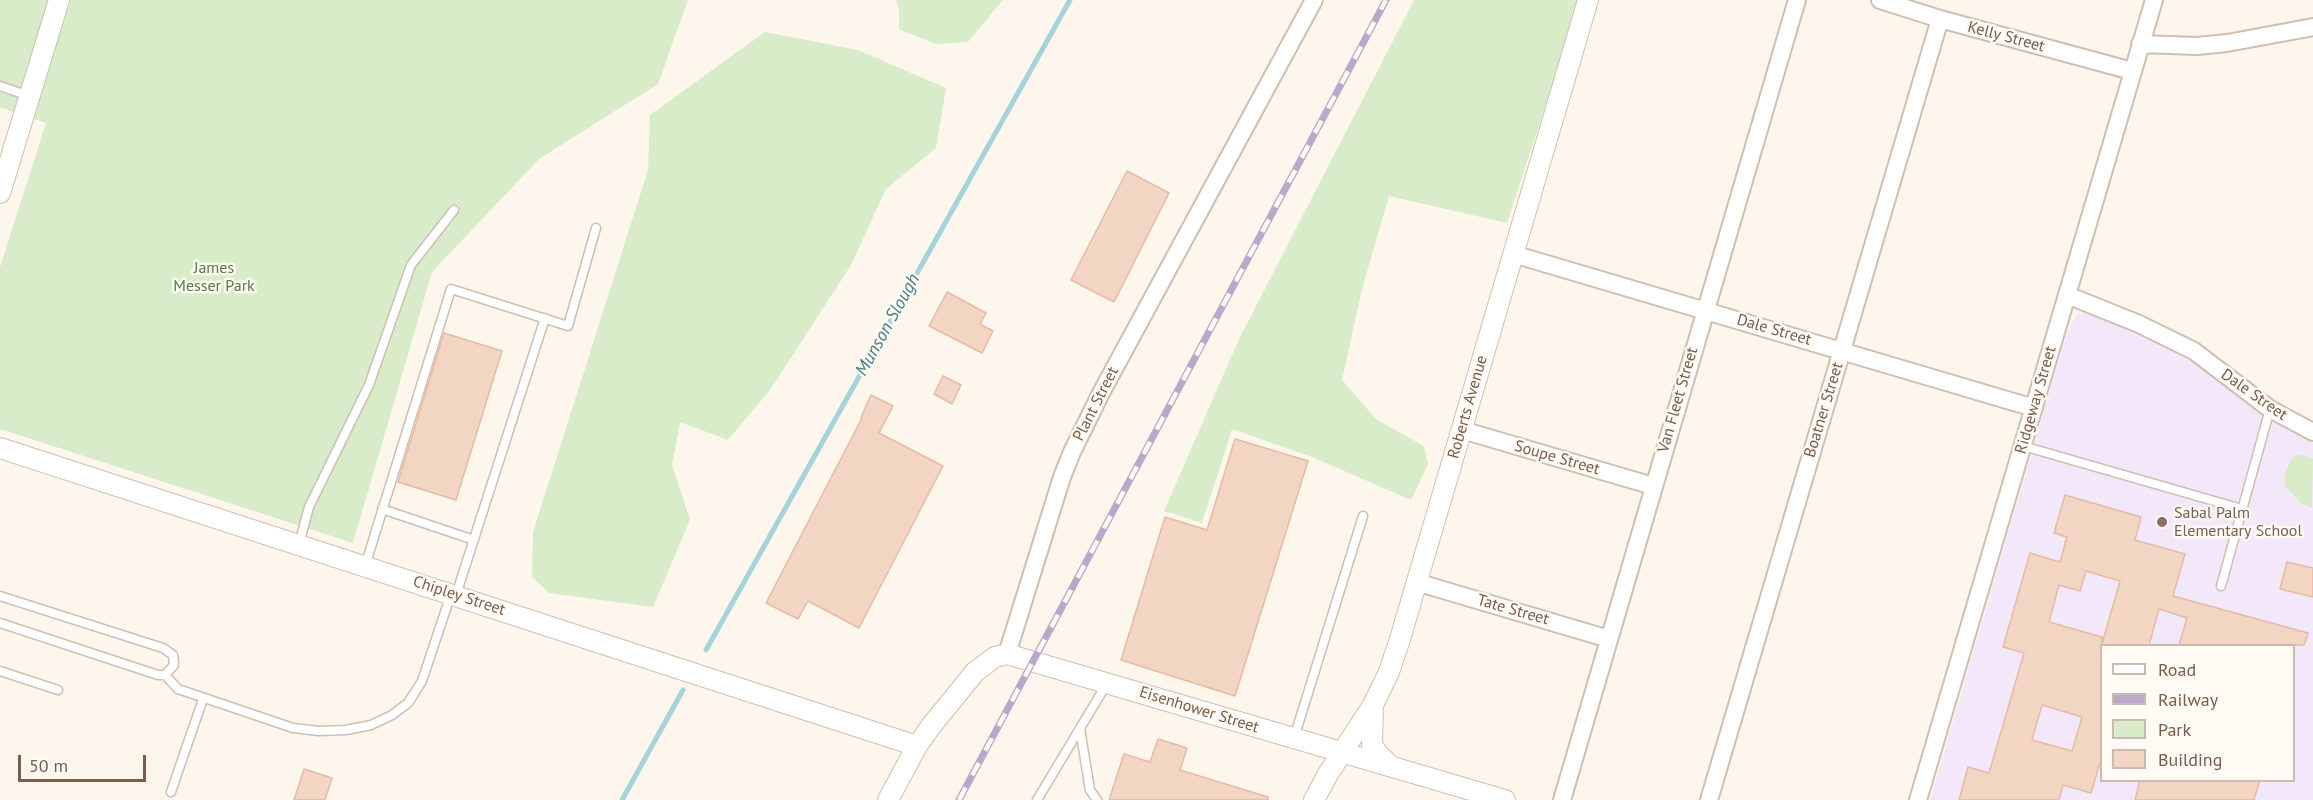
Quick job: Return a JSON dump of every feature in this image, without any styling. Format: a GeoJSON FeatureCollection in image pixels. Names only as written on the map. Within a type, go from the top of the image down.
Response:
{"type":"FeatureCollection","features":[{"type":"Feature","properties":{"kind":"street"},"geometry":{"type":"LineString","coordinates":[[0,193],[59,0]]}},
{"type":"Feature","properties":{"kind":"street","name":"Plant Street"},"geometry":{"type":"LineString","coordinates":[[1007,654],[1062,477],[1072,452],[1101,393],[1314,0]]}},
{"type":"Feature","properties":{"kind":"street","name":"Roberts Avenue"},"geometry":{"type":"LineString","coordinates":[[1314,800],[1373,705],[1389,672],[1588,0]]}},
{"type":"Feature","properties":{"kind":"street","name":"Van Fleet Street"},"geometry":{"type":"LineString","coordinates":[[1562,800],[1797,0]]}},
{"type":"Feature","properties":{"kind":"street","name":"Kelly Street"},"geometry":{"type":"LineString","coordinates":[[1880,0],[1940,19],[2132,71]]}},
{"type":"Feature","properties":{"kind":"street","name":"Ridgeway Street"},"geometry":{"type":"LineString","coordinates":[[1918,800],[2154,0]]}},
{"type":"Feature","properties":{"kind":"street","name":"Boatner Street"},"geometry":{"type":"LineString","coordinates":[[1709,800],[1940,19]]}},
{"type":"Feature","properties":{"kind":"street"},"geometry":{"type":"LineString","coordinates":[[2140,44],[2197,46],[2313,27]]}},
{"type":"Feature","properties":{"kind":"street","name":"Dale Street"},"geometry":{"type":"LineString","coordinates":[[1513,254],[2034,408]]}},
{"type":"Feature","properties":{"kind":"street","name":"Dale Street"},"geometry":{"type":"LineString","coordinates":[[2067,295],[2139,324],[2194,351],[2270,409],[2313,432]]}},
{"type":"Feature","properties":{"kind":"street","name":"Soupe Street"},"geometry":{"type":"LineString","coordinates":[[1462,430],[1653,486]]}},
{"type":"Feature","properties":{"kind":"street","name":"Chipley Street"},"geometry":{"type":"LineString","coordinates":[[0,448],[917,746]]}},
{"type":"Feature","properties":{"kind":"street","name":"Tate Street"},"geometry":{"type":"LineString","coordinates":[[1416,582],[1609,639]]}},
{"type":"Feature","properties":{"kind":"street"},"geometry":{"type":"LineString","coordinates":[[888,800],[917,746],[975,672],[995,657],[1007,654]]}},
{"type":"Feature","properties":{"kind":"street","name":"Eisenhower Street"},"geometry":{"type":"LineString","coordinates":[[1007,654],[1505,800]]}},
{"type":"Feature","properties":{"kind":"street"},"geometry":{"type":"LineString","coordinates":[[1373,705],[1372,745],[1392,767]]}},
{"type":"Feature","properties":{"kind":"lane"},"geometry":{"type":"LineString","coordinates":[[0,86],[29,96]]}},
{"type":"Feature","properties":{"kind":"lane"},"geometry":{"type":"LineString","coordinates":[[299,545],[309,507],[369,385],[411,265],[454,210]]}},
{"type":"Feature","properties":{"kind":"lane"},"geometry":{"type":"LineString","coordinates":[[365,566],[451,289],[568,326],[596,228]]}},
{"type":"Feature","properties":{"kind":"lane"},"geometry":{"type":"LineString","coordinates":[[0,623],[158,675],[165,675],[178,689],[293,728],[319,731],[346,730],[371,725],[392,715],[408,703],[422,681],[474,540],[545,318]]}},
{"type":"Feature","properties":{"kind":"lane"},"geometry":{"type":"LineString","coordinates":[[2221,586],[2270,409]]}},
{"type":"Feature","properties":{"kind":"lane"},"geometry":{"type":"LineString","coordinates":[[2023,446],[2242,509]]}},
{"type":"Feature","properties":{"kind":"lane"},"geometry":{"type":"LineString","coordinates":[[382,508],[474,540]]}},
{"type":"Feature","properties":{"kind":"lane"},"geometry":{"type":"LineString","coordinates":[[1294,738],[1363,516]]}},
{"type":"Feature","properties":{"kind":"lane"},"geometry":{"type":"LineString","coordinates":[[0,596],[163,648],[173,655],[174,665],[165,675]]}},
{"type":"Feature","properties":{"kind":"lane"},"geometry":{"type":"LineString","coordinates":[[0,670],[58,690]]}},
{"type":"Feature","properties":{"kind":"lane"},"geometry":{"type":"LineString","coordinates":[[1037,800],[1107,683]]}},
{"type":"Feature","properties":{"kind":"lane"},"geometry":{"type":"LineString","coordinates":[[171,792],[203,699]]}},
{"type":"Feature","properties":{"kind":"lane"},"geometry":{"type":"LineString","coordinates":[[1080,729],[1090,790],[1097,800]]}},
{"type":"Feature","properties":{"kind":"shaded area","name":"Sabal Palm Elementary School"},"geometry":{"type":"Polygon","coordinates":[[[2085,313],[2170,350],[2193,363],[2274,421],[2313,443],[2313,800],[1930,800],[2066,335],[2078,314],[2085,313]]]}},
{"type":"Feature","properties":{"kind":"green space","name":"James Messer Park"},"geometry":{"type":"Polygon","coordinates":[[[0,0],[688,0],[658,84],[539,159],[432,272],[353,543],[0,429],[0,267],[46,123],[0,107],[0,0]]]}},
{"type":"Feature","properties":{"kind":"green space"},"geometry":{"type":"Polygon","coordinates":[[[896,0],[1003,0],[968,42],[936,44],[899,29],[899,10],[896,0]]]}},
{"type":"Feature","properties":{"kind":"green space"},"geometry":{"type":"Polygon","coordinates":[[[1414,0],[1580,0],[1507,223],[1389,196],[1362,289],[1342,380],[1377,420],[1424,446],[1428,464],[1411,500],[1312,457],[1232,429],[1202,523],[1164,511],[1239,339],[1414,0]]]}},
{"type":"Feature","properties":{"kind":"green space"},"geometry":{"type":"Polygon","coordinates":[[[765,32],[858,50],[946,88],[936,148],[886,189],[851,265],[770,390],[728,440],[680,422],[672,465],[690,520],[653,607],[549,593],[532,577],[533,532],[648,170],[650,115],[765,32]]]}},
{"type":"Feature","properties":{"kind":"green space"},"geometry":{"type":"Polygon","coordinates":[[[2303,455],[2313,459],[2312,508],[2302,504],[2285,486],[2285,474],[2292,458],[2303,455]]]}},
{"type":"Feature","properties":{"kind":"building"},"geometry":{"type":"Polygon","coordinates":[[[1127,171],[1169,193],[1114,302],[1071,280],[1127,171]]]}},
{"type":"Feature","properties":{"kind":"building"},"geometry":{"type":"Polygon","coordinates":[[[947,292],[986,313],[980,324],[993,331],[982,353],[929,326],[947,292]]]}},
{"type":"Feature","properties":{"kind":"building"},"geometry":{"type":"Polygon","coordinates":[[[444,333],[502,351],[456,500],[398,482],[444,333]]]}},
{"type":"Feature","properties":{"kind":"building"},"geometry":{"type":"Polygon","coordinates":[[[943,376],[961,385],[952,404],[934,394],[943,376]]]}},
{"type":"Feature","properties":{"kind":"building"},"geometry":{"type":"Polygon","coordinates":[[[871,395],[893,406],[879,433],[943,466],[859,628],[808,601],[798,619],[766,603],[862,418],[871,395]]]}},
{"type":"Feature","properties":{"kind":"building"},"geometry":{"type":"Polygon","coordinates":[[[1235,439],[1308,461],[1235,696],[1121,660],[1165,517],[1207,530],[1235,439]]]}},
{"type":"Feature","properties":{"kind":"building"},"geometry":{"type":"Polygon","coordinates":[[[2065,495],[2141,517],[2135,540],[2185,554],[2173,596],[2308,633],[2304,645],[2179,644],[2187,618],[2159,609],[2149,644],[2102,644],[2100,644],[2100,763],[2091,793],[2063,785],[2059,800],[1959,800],[1968,767],[1989,773],[2024,653],[2003,647],[2030,553],[2060,562],[2067,537],[2054,533],[2065,495]],[[2086,571],[2080,591],[2059,585],[2049,622],[2102,637],[2102,644],[2120,581],[2086,571]],[[2042,705],[2032,740],[2072,751],[2082,717],[2042,705]]]}},
{"type":"Feature","properties":{"kind":"building"},"geometry":{"type":"Polygon","coordinates":[[[2287,562],[2313,568],[2313,597],[2280,589],[2287,562]]]}},
{"type":"Feature","properties":{"kind":"building"},"geometry":{"type":"Polygon","coordinates":[[[1158,739],[1187,748],[1180,770],[1268,797],[1268,800],[1109,800],[1124,754],[1150,762],[1158,739]]]}},
{"type":"Feature","properties":{"kind":"building"},"geometry":{"type":"Polygon","coordinates":[[[304,769],[332,778],[325,800],[294,800],[304,769]]]}},
{"type":"Feature","properties":{"kind":"building"},"geometry":{"type":"Polygon","coordinates":[[[2140,782],[2259,782],[2254,800],[2135,800],[2140,782]]]}},
{"type":"Feature","properties":{"kind":"waterway","name":"Munson Slough"},"geometry":{"type":"LineString","coordinates":[[706,650],[1070,0]]}},
{"type":"Feature","properties":{"kind":"waterway"},"geometry":{"type":"LineString","coordinates":[[622,800],[683,690]]}},
{"type":"Feature","properties":{"kind":"railway"},"geometry":{"type":"LineString","coordinates":[[959,800],[1386,0]]}},
{"type":"Feature","properties":{"kind":"place","name":"Sabal Palm Elementary School"},"geometry":{"type":"Point","coordinates":[2162,522]}}]}
